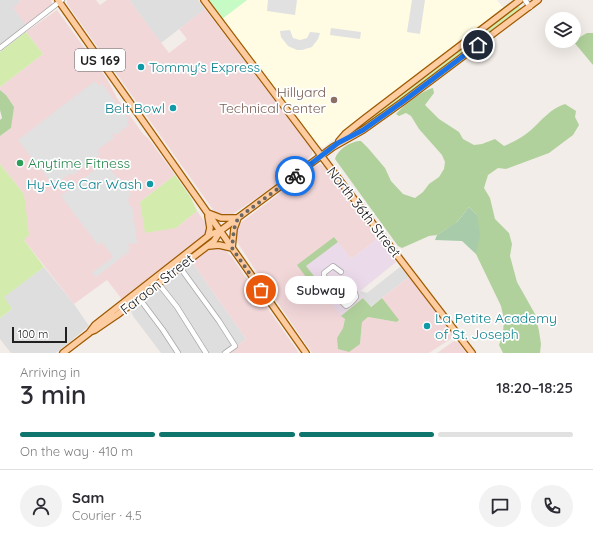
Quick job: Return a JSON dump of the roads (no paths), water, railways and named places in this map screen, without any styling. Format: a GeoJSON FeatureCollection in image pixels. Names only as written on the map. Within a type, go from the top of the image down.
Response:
{"type":"FeatureCollection","features":[{"type":"Feature","properties":{"kind":"main road","name":"US 169"},"geometry":{"type":"LineString","coordinates":[[60,0],[306,353]]}},
{"type":"Feature","properties":{"kind":"main road","name":"North 36th Street"},"geometry":{"type":"LineString","coordinates":[[204,0],[472,353]]}},
{"type":"Feature","properties":{"kind":"main road","name":"Faraon Street"},"geometry":{"type":"LineString","coordinates":[[338,143],[345,134],[364,119],[520,0]]}},
{"type":"Feature","properties":{"kind":"main road","name":"Faraon Street"},"geometry":{"type":"LineString","coordinates":[[63,353],[89,332],[95,325],[208,237],[220,231],[238,218],[338,143],[363,130],[401,103],[538,0]]}},
{"type":"Feature","properties":{"kind":"main road"},"geometry":{"type":"LineString","coordinates":[[207,213],[221,218],[238,218],[234,229],[232,248],[219,245],[207,246]]}},
{"type":"Feature","properties":{"kind":"main road"},"geometry":{"type":"LineString","coordinates":[[207,213],[210,228],[208,237]]}},
{"type":"Feature","properties":{"kind":"main road","name":"Faraon Street"},"geometry":{"type":"LineString","coordinates":[[89,332],[95,330],[139,298],[179,266],[214,241],[220,231]]}},
{"type":"Feature","properties":{"kind":"street"},"geometry":{"type":"LineString","coordinates":[[0,48],[60,0]]}},
{"type":"Feature","properties":{"kind":"street"},"geometry":{"type":"LineString","coordinates":[[525,0],[530,6]]}},
{"type":"Feature","properties":{"kind":"street"},"geometry":{"type":"LineString","coordinates":[[179,266],[219,321],[235,346],[225,353]]}},
{"type":"Feature","properties":{"kind":"street"},"geometry":{"type":"LineString","coordinates":[[341,272],[333,266],[324,273],[324,276],[346,306],[356,297],[355,293]]}},
{"type":"Feature","properties":{"kind":"street"},"geometry":{"type":"LineString","coordinates":[[158,283],[177,307],[206,353]]}},
{"type":"Feature","properties":{"kind":"street"},"geometry":{"type":"LineString","coordinates":[[139,298],[178,353]]}},
{"type":"Feature","properties":{"kind":"place","name":"Tommy's Express"},"geometry":{"type":"Point","coordinates":[141,67]}},
{"type":"Feature","properties":{"kind":"place","name":"Hillyard Technical Center"},"geometry":{"type":"Point","coordinates":[334,100]}},
{"type":"Feature","properties":{"kind":"place","name":"Belt Bowl"},"geometry":{"type":"Point","coordinates":[173,108]}},
{"type":"Feature","properties":{"kind":"place","name":"Anytime Fitness"},"geometry":{"type":"Point","coordinates":[20,163]}},
{"type":"Feature","properties":{"kind":"place","name":"Hy-Vee Car Wash"},"geometry":{"type":"Point","coordinates":[150,184]}},
{"type":"Feature","properties":{"kind":"place","name":"Subway"},"geometry":{"type":"Point","coordinates":[261,290]}},
{"type":"Feature","properties":{"kind":"place","name":"La Petite Academy of St. Joseph"},"geometry":{"type":"Point","coordinates":[427,326]}}]}
